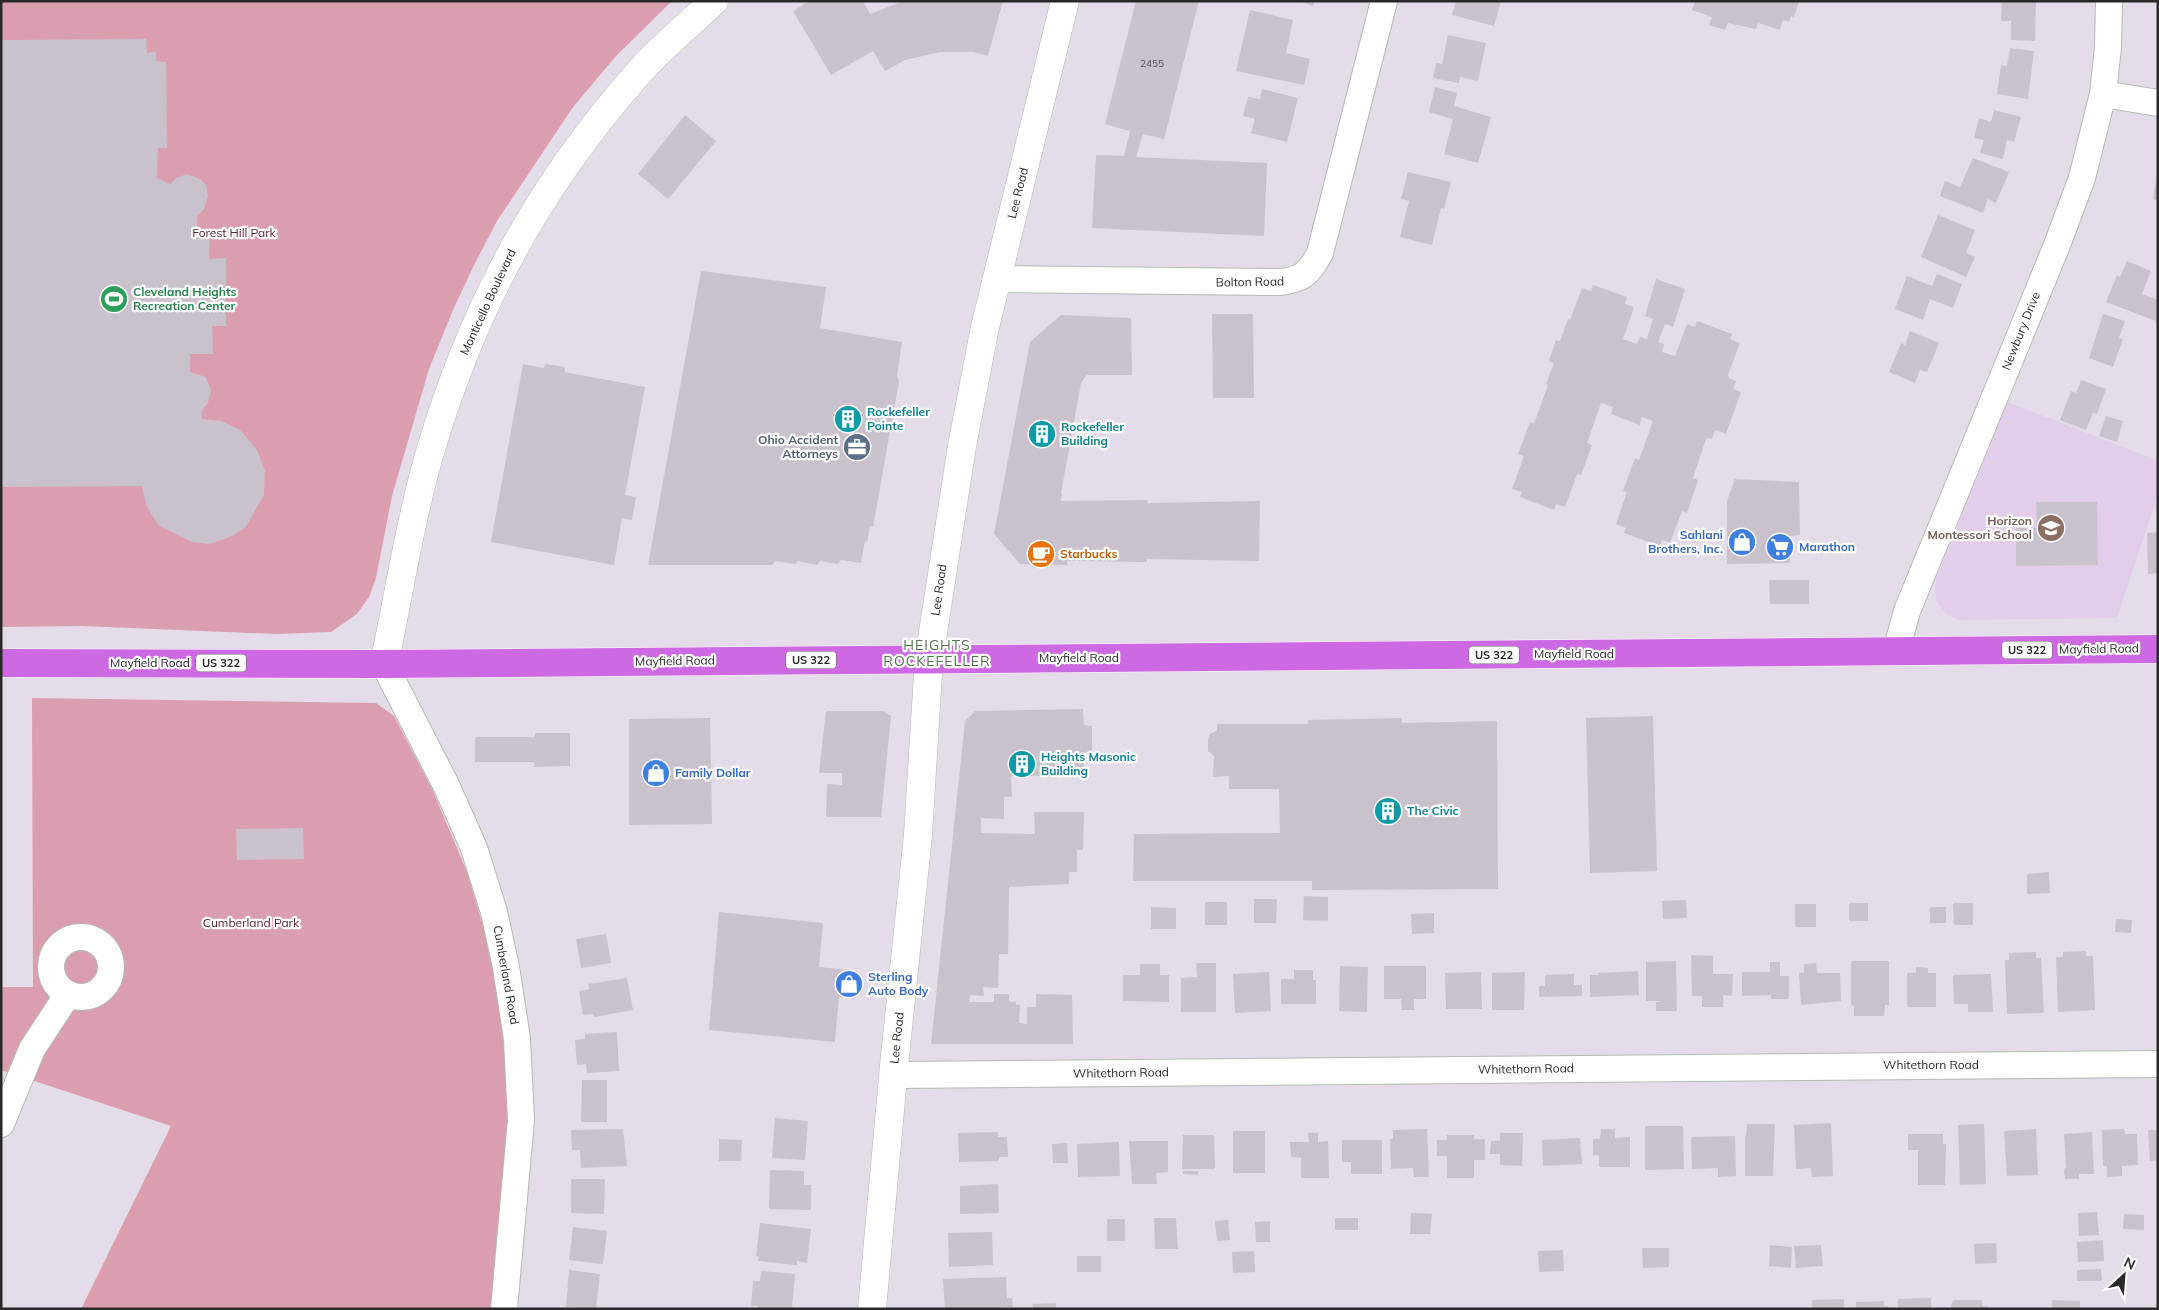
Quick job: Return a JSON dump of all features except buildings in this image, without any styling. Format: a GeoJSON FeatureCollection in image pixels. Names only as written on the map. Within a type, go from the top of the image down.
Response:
{"type":"FeatureCollection","features":[{"type":"Feature","properties":{"kind":"main road","name":"Monticello Boulevard"},"geometry":{"type":"LineString","coordinates":[[384,664],[430,454],[464,354],[487,299],[538,205],[594,125],[636,76],[714,1]]}},
{"type":"Feature","properties":{"kind":"main road","name":"Lee Road"},"geometry":{"type":"LineString","coordinates":[[872,1309],[918,835],[929,658],[962,446],[997,279],[1065,1]]}},
{"type":"Feature","properties":{"kind":"main road","name":"Mayfield Road"},"geometry":{"type":"LineString","coordinates":[[1,663],[384,664],[2158,649]]}},
{"type":"Feature","properties":{"kind":"street","name":"Bolton Road"},"geometry":{"type":"LineString","coordinates":[[997,279],[1279,282],[1293,281],[1309,272],[1320,253],[1384,1]]}},
{"type":"Feature","properties":{"kind":"street","name":"Newbury Drive"},"geometry":{"type":"LineString","coordinates":[[1896,651],[1907,611],[2072,203],[2093,137],[2102,94],[2108,47],[2109,1]]}},
{"type":"Feature","properties":{"kind":"street"},"geometry":{"type":"LineString","coordinates":[[2102,94],[2158,103]]}},
{"type":"Feature","properties":{"kind":"street","name":"Cumberland Road"},"geometry":{"type":"LineString","coordinates":[[384,664],[447,787],[474,848],[494,912],[506,967],[517,1039],[521,1120],[504,1309]]}},
{"type":"Feature","properties":{"kind":"street"},"geometry":{"type":"LineString","coordinates":[[1,1124],[32,1049],[68,994]]}},
{"type":"Feature","properties":{"kind":"street","name":"Whitethorn Road"},"geometry":{"type":"LineString","coordinates":[[894,1075],[2158,1064]]}},
{"type":"Feature","properties":{"kind":"shaded area","name":"Horizon Montessori School"},"geometry":{"type":"Polygon","coordinates":[[[2008,402],[2158,461],[2158,494],[2117,618],[1959,620],[1946,614],[1936,600],[1936,579],[2008,402]]]}},
{"type":"Feature","properties":{"kind":"green space","name":"Forest Hill Park"},"geometry":{"type":"Polygon","coordinates":[[[1,1],[672,1],[616,56],[573,107],[497,221],[453,310],[429,369],[392,496],[376,578],[369,597],[357,614],[331,632],[277,634],[82,626],[1,627],[1,1]]]}},
{"type":"Feature","properties":{"kind":"green space","name":"Cumberland Park"},"geometry":{"type":"Polygon","coordinates":[[[32,698],[376,703],[394,716],[433,791],[467,872],[489,946],[506,1037],[510,1109],[491,1309],[81,1309],[171,1126],[1,1070],[1,987],[33,987],[32,698]]]}},
{"type":"Feature","properties":{"kind":"place","name":"Cleveland Heights Recreation Center"},"geometry":{"type":"Point","coordinates":[114,299]}},
{"type":"Feature","properties":{"kind":"place","name":"Rockefeller Pointe"},"geometry":{"type":"Point","coordinates":[848,419]}},
{"type":"Feature","properties":{"kind":"place","name":"Rockefeller Building"},"geometry":{"type":"Point","coordinates":[1042,434]}},
{"type":"Feature","properties":{"kind":"place","name":"Ohio Accident Attorneys"},"geometry":{"type":"Point","coordinates":[857,447]}},
{"type":"Feature","properties":{"kind":"place","name":"Horizon Montessori School"},"geometry":{"type":"Point","coordinates":[2051,528]}},
{"type":"Feature","properties":{"kind":"place","name":"Sahlani Brothers, Inc."},"geometry":{"type":"Point","coordinates":[1742,542]}},
{"type":"Feature","properties":{"kind":"place","name":"Marathon"},"geometry":{"type":"Point","coordinates":[1780,547]}},
{"type":"Feature","properties":{"kind":"place","name":"Starbucks"},"geometry":{"type":"Point","coordinates":[1041,554]}},
{"type":"Feature","properties":{"kind":"place","name":"Heights Masonic Building"},"geometry":{"type":"Point","coordinates":[1022,764]}},
{"type":"Feature","properties":{"kind":"place","name":"Family Dollar"},"geometry":{"type":"Point","coordinates":[656,773]}},
{"type":"Feature","properties":{"kind":"place","name":"The Civic"},"geometry":{"type":"Point","coordinates":[1388,811]}},
{"type":"Feature","properties":{"kind":"place","name":"Sterling Auto Body"},"geometry":{"type":"Point","coordinates":[849,984]}},
{"type":"Feature","properties":{"kind":"district","name":"HEIGHTS ROCKEFELLER"},"geometry":{"type":"Point","coordinates":[937,654]}}]}
